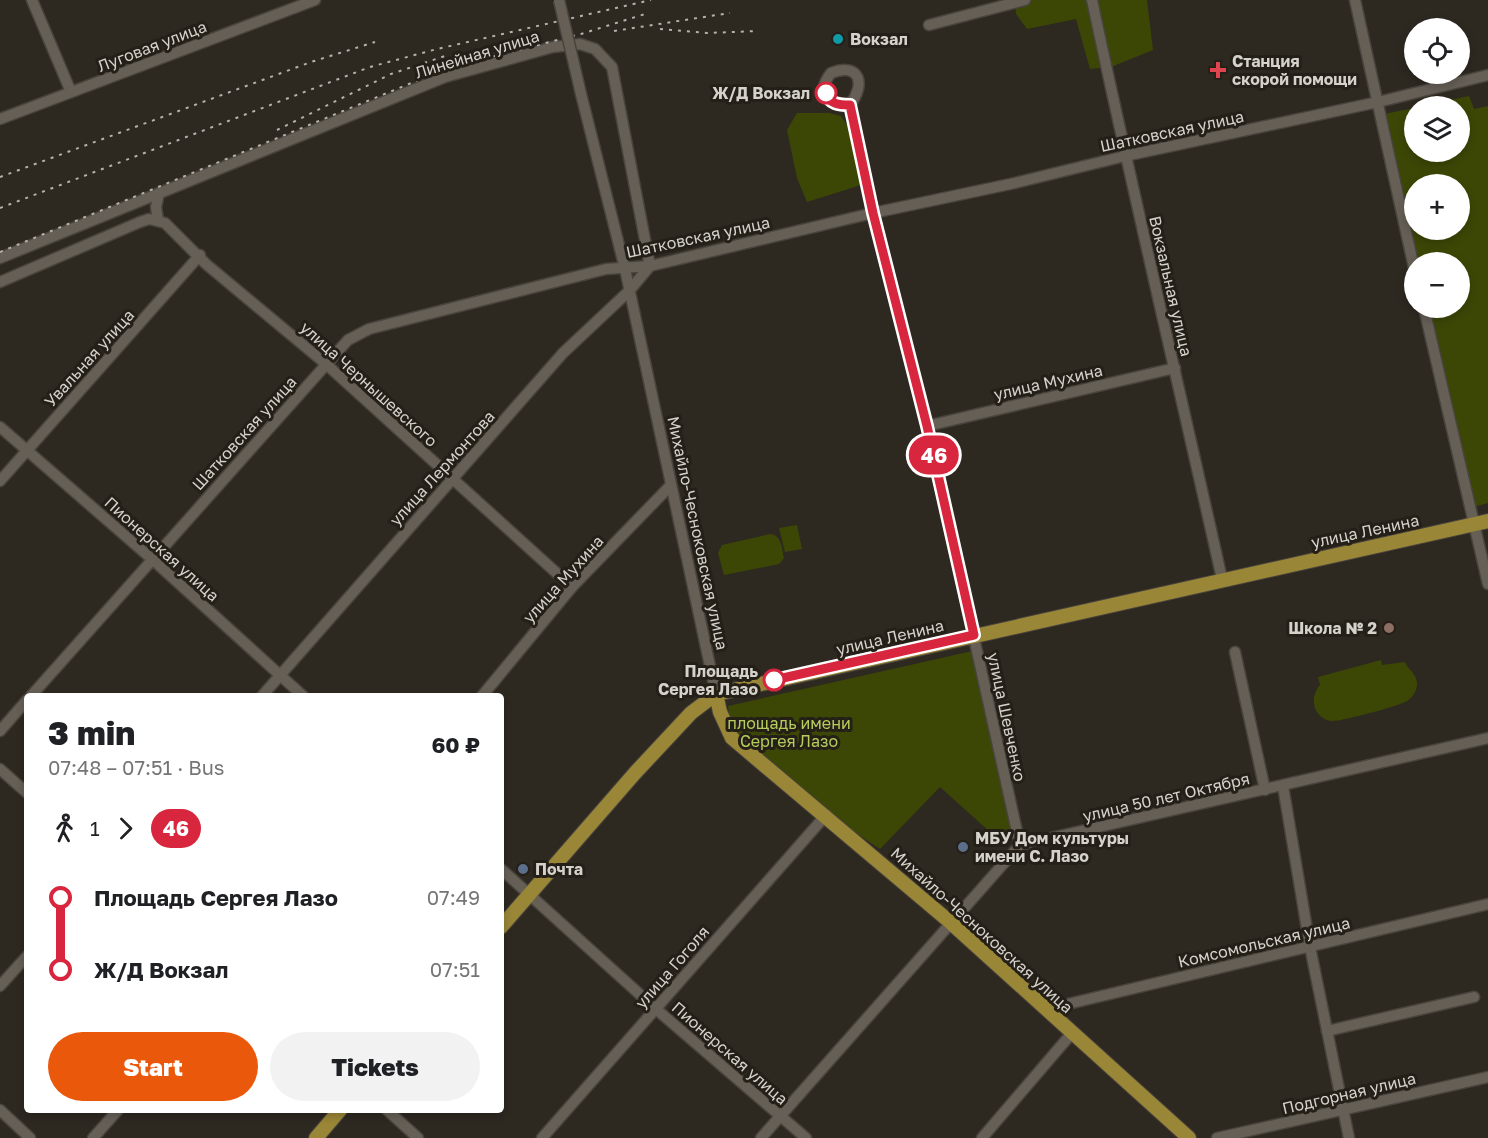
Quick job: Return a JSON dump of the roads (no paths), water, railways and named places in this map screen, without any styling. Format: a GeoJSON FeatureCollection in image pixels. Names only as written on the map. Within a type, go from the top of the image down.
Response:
{"type":"FeatureCollection","features":[{"type":"Feature","properties":{"kind":"main road","name":"улица Ленина"},"geometry":{"type":"LineString","coordinates":[[504,924],[635,773],[691,713],[716,694],[1222,579],[1481,523]]}},
{"type":"Feature","properties":{"kind":"main road","name":"Михайло-Чесноковская улица"},"geometry":{"type":"LineString","coordinates":[[716,694],[720,712],[732,738],[950,922],[1189,1138]]}},
{"type":"Feature","properties":{"kind":"main road"},"geometry":{"type":"LineString","coordinates":[[316,1138],[337,1113]]}},
{"type":"Feature","properties":{"kind":"street"},"geometry":{"type":"LineString","coordinates":[[32,0],[71,92]]}},
{"type":"Feature","properties":{"kind":"street","name":"Михайло-Чесноковская улица"},"geometry":{"type":"LineString","coordinates":[[559,0],[625,269],[716,694]]}},
{"type":"Feature","properties":{"kind":"street"},"geometry":{"type":"LineString","coordinates":[[929,25],[1025,0]]}},
{"type":"Feature","properties":{"kind":"street","name":"Вокзальная улица"},"geometry":{"type":"LineString","coordinates":[[1092,0],[1125,156],[1222,579]]}},
{"type":"Feature","properties":{"kind":"street"},"geometry":{"type":"LineString","coordinates":[[1355,0],[1410,252]]}},
{"type":"Feature","properties":{"kind":"street","name":"Луговая улица"},"geometry":{"type":"LineString","coordinates":[[0,119],[311,1]]}},
{"type":"Feature","properties":{"kind":"street","name":"Линейная улица"},"geometry":{"type":"LineString","coordinates":[[0,258],[445,77],[553,47],[580,44],[595,49],[612,67],[650,266]]}},
{"type":"Feature","properties":{"kind":"street","name":"Шатковская улица"},"geometry":{"type":"LineString","coordinates":[[34,693],[348,340],[369,329],[606,269],[650,266],[873,213],[1378,102],[1488,75]]}},
{"type":"Feature","properties":{"kind":"street","name":"улица Шевченко"},"geometry":{"type":"LineString","coordinates":[[850,105],[873,213],[927,426],[1020,845]]}},
{"type":"Feature","properties":{"kind":"street"},"geometry":{"type":"LineString","coordinates":[[0,282],[140,222],[149,219],[158,220],[156,207],[159,193]]}},
{"type":"Feature","properties":{"kind":"street","name":"улица Чернышевского"},"geometry":{"type":"LineString","coordinates":[[134,205],[165,223],[200,255],[206,264],[326,364],[572,587]]}},
{"type":"Feature","properties":{"kind":"street","name":"Увальная улица"},"geometry":{"type":"LineString","coordinates":[[0,481],[200,255]]}},
{"type":"Feature","properties":{"kind":"street","name":"улица Лермонтова"},"geometry":{"type":"LineString","coordinates":[[265,693],[563,353],[629,291],[650,266]]}},
{"type":"Feature","properties":{"kind":"street"},"geometry":{"type":"LineString","coordinates":[[1427,318],[1481,523],[1488,584]]}},
{"type":"Feature","properties":{"kind":"street","name":"улица Мухина"},"geometry":{"type":"LineString","coordinates":[[927,426],[1175,368]]}},
{"type":"Feature","properties":{"kind":"street","name":"Пионерская улица"},"geometry":{"type":"LineString","coordinates":[[0,427],[152,559],[300,693]]}},
{"type":"Feature","properties":{"kind":"street","name":"улица Мухина"},"geometry":{"type":"LineString","coordinates":[[484,693],[572,587],[671,485]]}},
{"type":"Feature","properties":{"kind":"street"},"geometry":{"type":"LineString","coordinates":[[1235,652],[1265,790]]}},
{"type":"Feature","properties":{"kind":"street"},"geometry":{"type":"LineString","coordinates":[[0,731],[24,703]]}},
{"type":"Feature","properties":{"kind":"street","name":"улица 50 лет Октября"},"geometry":{"type":"LineString","coordinates":[[1020,845],[1488,738]]}},
{"type":"Feature","properties":{"kind":"street"},"geometry":{"type":"LineString","coordinates":[[0,768],[24,790]]}},
{"type":"Feature","properties":{"kind":"street"},"geometry":{"type":"LineString","coordinates":[[1283,786],[1310,947],[1349,1138]]}},
{"type":"Feature","properties":{"kind":"street","name":"улица Гоголя"},"geometry":{"type":"LineString","coordinates":[[542,1138],[826,815]]}},
{"type":"Feature","properties":{"kind":"street"},"geometry":{"type":"LineString","coordinates":[[761,1138],[1020,845]]}},
{"type":"Feature","properties":{"kind":"street","name":"Пионерская улица"},"geometry":{"type":"LineString","coordinates":[[504,872],[656,1009],[806,1138]]}},
{"type":"Feature","properties":{"kind":"street","name":"Комсомольская улица"},"geometry":{"type":"LineString","coordinates":[[1047,1009],[1488,904]]}},
{"type":"Feature","properties":{"kind":"street"},"geometry":{"type":"LineString","coordinates":[[0,986],[24,959]]}},
{"type":"Feature","properties":{"kind":"street"},"geometry":{"type":"LineString","coordinates":[[1327,1031],[1474,997]]}},
{"type":"Feature","properties":{"kind":"street"},"geometry":{"type":"LineString","coordinates":[[982,1138],[1072,1033]]}},
{"type":"Feature","properties":{"kind":"street","name":"Подгорная улица"},"geometry":{"type":"LineString","coordinates":[[1217,1138],[1488,1077]]}},
{"type":"Feature","properties":{"kind":"street"},"geometry":{"type":"LineString","coordinates":[[0,1110],[30,1138]]}},
{"type":"Feature","properties":{"kind":"street"},"geometry":{"type":"LineString","coordinates":[[93,1138],[115,1113]]}},
{"type":"Feature","properties":{"kind":"street"},"geometry":{"type":"LineString","coordinates":[[390,1113],[418,1138]]}},
{"type":"Feature","properties":{"kind":"railway"},"geometry":{"type":"LineString","coordinates":[[0,208],[370,67],[437,49],[651,0]]}},
{"type":"Feature","properties":{"kind":"railway"},"geometry":{"type":"LineString","coordinates":[[614,31],[730,13]]}},
{"type":"Feature","properties":{"kind":"railway"},"geometry":{"type":"LineString","coordinates":[[0,252],[421,79],[483,59],[581,34],[645,14]]}},
{"type":"Feature","properties":{"kind":"railway"},"geometry":{"type":"LineString","coordinates":[[660,29],[707,33],[758,31]]}},
{"type":"Feature","properties":{"kind":"railway"},"geometry":{"type":"LineString","coordinates":[[0,177],[311,62],[375,42]]}},
{"type":"Feature","properties":{"kind":"railway"},"geometry":{"type":"LineString","coordinates":[[277,130],[391,74],[445,56]]}},
{"type":"Feature","properties":{"kind":"place","name":"Вокзал"},"geometry":{"type":"Point","coordinates":[838,39]}},
{"type":"Feature","properties":{"kind":"place","name":"Станция скорой помощи"},"geometry":{"type":"Point","coordinates":[1218,70]}},
{"type":"Feature","properties":{"kind":"place","name":"Ж/Д Вокзал"},"geometry":{"type":"Point","coordinates":[826,93]}},
{"type":"Feature","properties":{"kind":"place","name":"Школа № 2"},"geometry":{"type":"Point","coordinates":[1389,628]}},
{"type":"Feature","properties":{"kind":"place","name":"Площадь Сергея Лазо"},"geometry":{"type":"Point","coordinates":[774,680]}},
{"type":"Feature","properties":{"kind":"place","name":"МБУ Дом культуры имени С. Лазо"},"geometry":{"type":"Point","coordinates":[963,847]}},
{"type":"Feature","properties":{"kind":"place","name":"Почта"},"geometry":{"type":"Point","coordinates":[523,869]}},
{"type":"Feature","properties":{"kind":"park label","name":"площадь имени Сергея Лазо"},"geometry":{"type":"Point","coordinates":[789,732]}}]}
